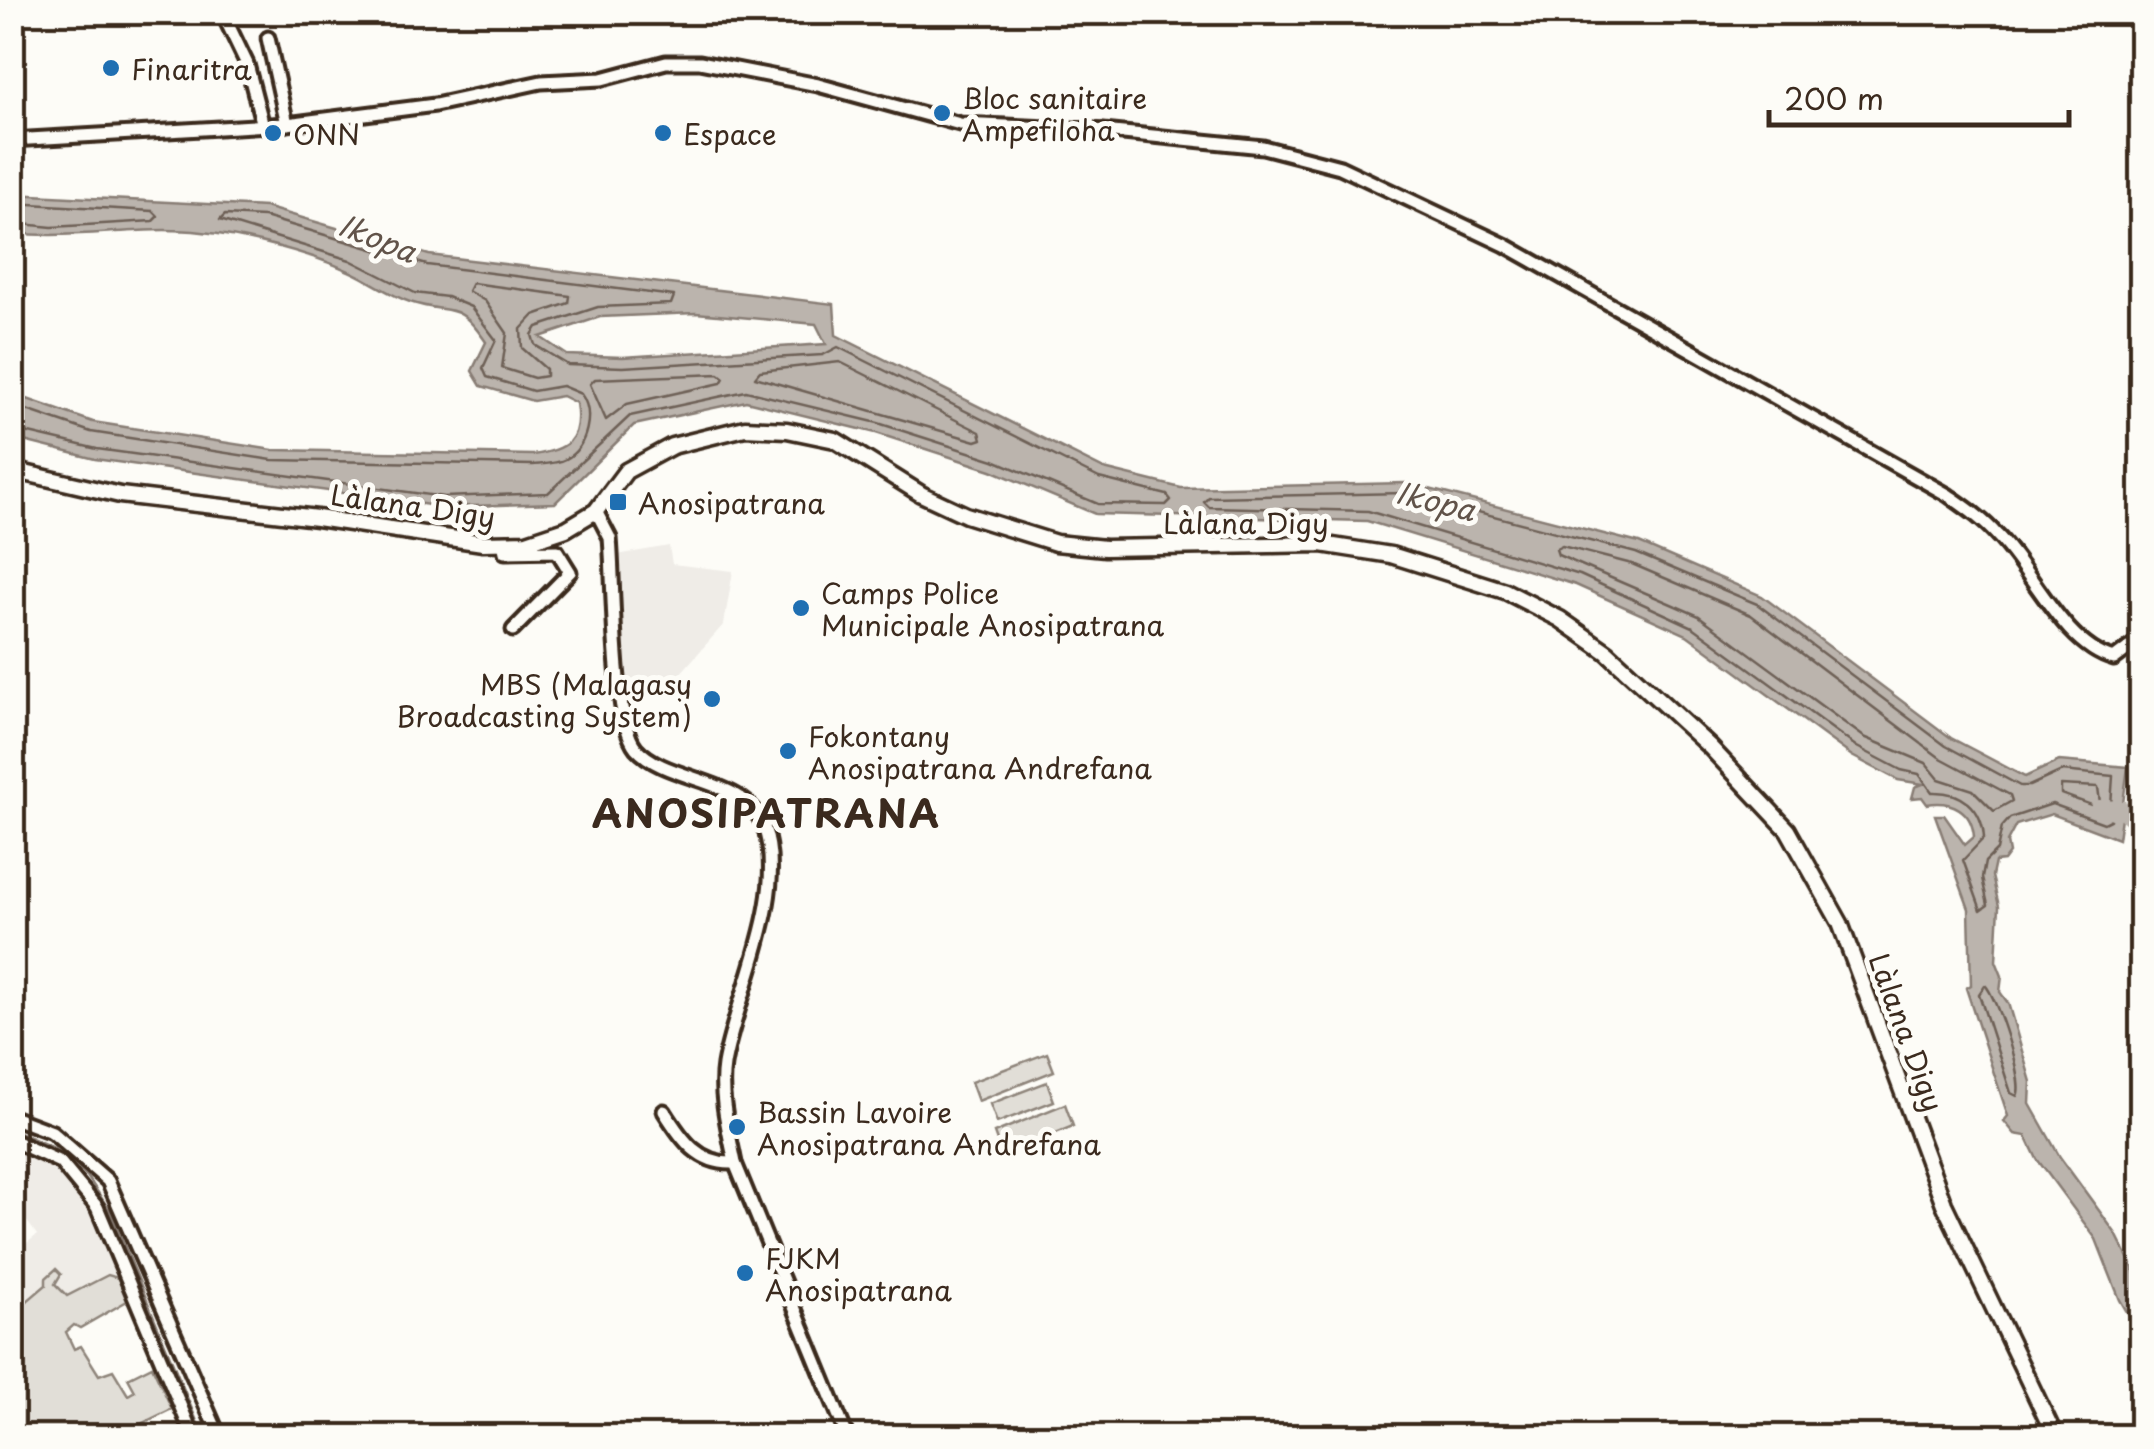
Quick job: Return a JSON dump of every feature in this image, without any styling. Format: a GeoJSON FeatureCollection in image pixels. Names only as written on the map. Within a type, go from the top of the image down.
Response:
{"type":"FeatureCollection","features":[{"type":"Feature","properties":{"kind":"main road","name":"Làlana Digy"},"geometry":{"type":"LineString","coordinates":[[12,470],[120,495],[526,542],[566,529],[596,511],[626,471],[672,446],[745,428],[787,430],[835,440],[936,501],[1056,543],[1105,548],[1278,543],[1345,548],[1441,568],[1505,591],[1560,619],[1608,652],[1710,747],[1788,830],[1840,923],[1944,1204],[2055,1436]]}},
{"type":"Feature","properties":{"kind":"street"},"geometry":{"type":"LineString","coordinates":[[222,12],[247,64],[263,126]]}},
{"type":"Feature","properties":{"kind":"street"},"geometry":{"type":"LineString","coordinates":[[268,38],[287,124]]}},
{"type":"Feature","properties":{"kind":"street"},"geometry":{"type":"LineString","coordinates":[[12,140],[287,124],[436,106],[542,82],[602,79],[666,62],[700,62],[818,85],[960,124],[1111,131],[1302,154],[1340,167],[1504,245],[1948,495],[1999,536],[2030,580],[2094,654],[2114,658],[2142,638]]}},
{"type":"Feature","properties":{"kind":"street"},"geometry":{"type":"LineString","coordinates":[[596,511],[610,538],[625,730],[647,756],[730,793],[752,809],[764,826],[769,871],[755,963],[724,1066],[725,1116],[735,1163],[847,1436]]}},
{"type":"Feature","properties":{"kind":"street"},"geometry":{"type":"LineString","coordinates":[[503,542],[505,552],[556,550],[570,572],[513,630]]}},
{"type":"Feature","properties":{"kind":"street"},"geometry":{"type":"LineString","coordinates":[[664,1111],[684,1143],[714,1164],[735,1163]]}},
{"type":"Feature","properties":{"kind":"street"},"geometry":{"type":"LineString","coordinates":[[12,1117],[52,1132],[108,1181],[219,1436]]}},
{"type":"Feature","properties":{"kind":"street"},"geometry":{"type":"LineString","coordinates":[[12,1140],[60,1162],[97,1206],[192,1436]]}},
{"type":"Feature","properties":{"kind":"shaded area"},"geometry":{"type":"Polygon","coordinates":[[[669,546],[672,564],[733,571],[724,624],[665,691],[628,698],[617,555],[669,546]]]}},
{"type":"Feature","properties":{"kind":"shaded area"},"geometry":{"type":"Polygon","coordinates":[[[1047,1053],[1054,1071],[978,1101],[971,1082],[1047,1053]]]}},
{"type":"Feature","properties":{"kind":"shaded area"},"geometry":{"type":"Polygon","coordinates":[[[1047,1082],[1054,1101],[997,1123],[990,1104],[1047,1082]]]}},
{"type":"Feature","properties":{"kind":"shaded area"},"geometry":{"type":"Polygon","coordinates":[[[1065,1104],[1073,1126],[1002,1155],[994,1133],[1065,1104]]]}},
{"type":"Feature","properties":{"kind":"shaded area"},"geometry":{"type":"Polygon","coordinates":[[[13,1149],[70,1178],[94,1208],[121,1271],[67,1296],[55,1284],[47,1285],[13,1313],[13,1254],[37,1235],[13,1202],[13,1149]]]}},
{"type":"Feature","properties":{"kind":"shaded area"},"geometry":{"type":"Polygon","coordinates":[[[56,1269],[61,1274],[55,1284],[67,1296],[108,1275],[118,1278],[127,1301],[66,1332],[74,1349],[81,1346],[99,1375],[113,1370],[128,1395],[135,1391],[128,1378],[152,1366],[172,1409],[116,1436],[13,1436],[13,1313],[46,1285],[46,1278],[56,1269]]]}},
{"type":"Feature","properties":{"kind":"water"},"geometry":{"type":"Polygon","coordinates":[[[12,194],[265,207],[429,255],[834,304],[836,335],[1104,469],[1181,488],[1406,483],[1639,543],[1762,596],[1951,738],[2025,777],[2059,761],[2128,767],[2118,839],[2052,814],[2016,825],[2007,842],[2009,853],[2003,861],[1995,862],[1992,876],[1999,906],[1996,961],[2002,976],[2000,992],[2008,1003],[2031,1082],[2030,1104],[2060,1157],[2116,1234],[2141,1284],[2141,1336],[2120,1300],[2096,1239],[2037,1159],[2026,1136],[2015,1134],[2004,1121],[2008,1116],[1966,988],[1971,985],[1969,909],[1935,815],[1944,815],[1965,845],[1974,837],[1969,820],[1952,806],[1912,798],[1915,787],[1923,784],[1898,780],[1852,756],[1687,635],[1576,585],[1367,521],[1095,514],[991,470],[876,433],[746,401],[634,425],[555,503],[444,507],[95,459],[13,438],[13,394],[93,422],[273,450],[533,455],[555,450],[570,441],[577,426],[576,403],[562,396],[533,401],[481,386],[472,371],[486,342],[467,319],[452,311],[402,299],[349,271],[297,252],[238,237],[178,230],[13,233],[12,194]],[[696,313],[600,317],[540,337],[567,355],[623,357],[826,344],[816,324],[696,313]]]}},
{"type":"Feature","properties":{"kind":"waterway","name":"Ikopa"},"geometry":{"type":"LineString","coordinates":[[2099,809],[2123,810],[2142,825]]}},
{"type":"Feature","properties":{"kind":"waterway"},"geometry":{"type":"LineString","coordinates":[[12,1129],[58,1150],[87,1176],[110,1211],[203,1436]]}},
{"type":"Feature","properties":{"kind":"place","name":"Finaritra"},"geometry":{"type":"Point","coordinates":[111,68]}},
{"type":"Feature","properties":{"kind":"place","name":"Bloc sanitaire Ampefiloha"},"geometry":{"type":"Point","coordinates":[942,113]}},
{"type":"Feature","properties":{"kind":"place","name":"ONN"},"geometry":{"type":"Point","coordinates":[273,133]}},
{"type":"Feature","properties":{"kind":"place","name":"Espace"},"geometry":{"type":"Point","coordinates":[663,133]}},
{"type":"Feature","properties":{"kind":"place","name":"Anosipatrana"},"geometry":{"type":"Point","coordinates":[618,502]}},
{"type":"Feature","properties":{"kind":"place","name":"Camps Police Municipale Anosipatrana"},"geometry":{"type":"Point","coordinates":[801,608]}},
{"type":"Feature","properties":{"kind":"place","name":"MBS (Malagasy Broadcasting System)"},"geometry":{"type":"Point","coordinates":[712,699]}},
{"type":"Feature","properties":{"kind":"place","name":"Fokontany Anosipatrana Andrefana"},"geometry":{"type":"Point","coordinates":[788,751]}},
{"type":"Feature","properties":{"kind":"place","name":"Bassin Lavoire Anosipatrana Andrefana"},"geometry":{"type":"Point","coordinates":[737,1127]}},
{"type":"Feature","properties":{"kind":"place","name":"FJKM Anosipatrana"},"geometry":{"type":"Point","coordinates":[745,1273]}},
{"type":"Feature","properties":{"kind":"district","name":"ANOSIPATRANA"},"geometry":{"type":"Point","coordinates":[767,812]}}]}
